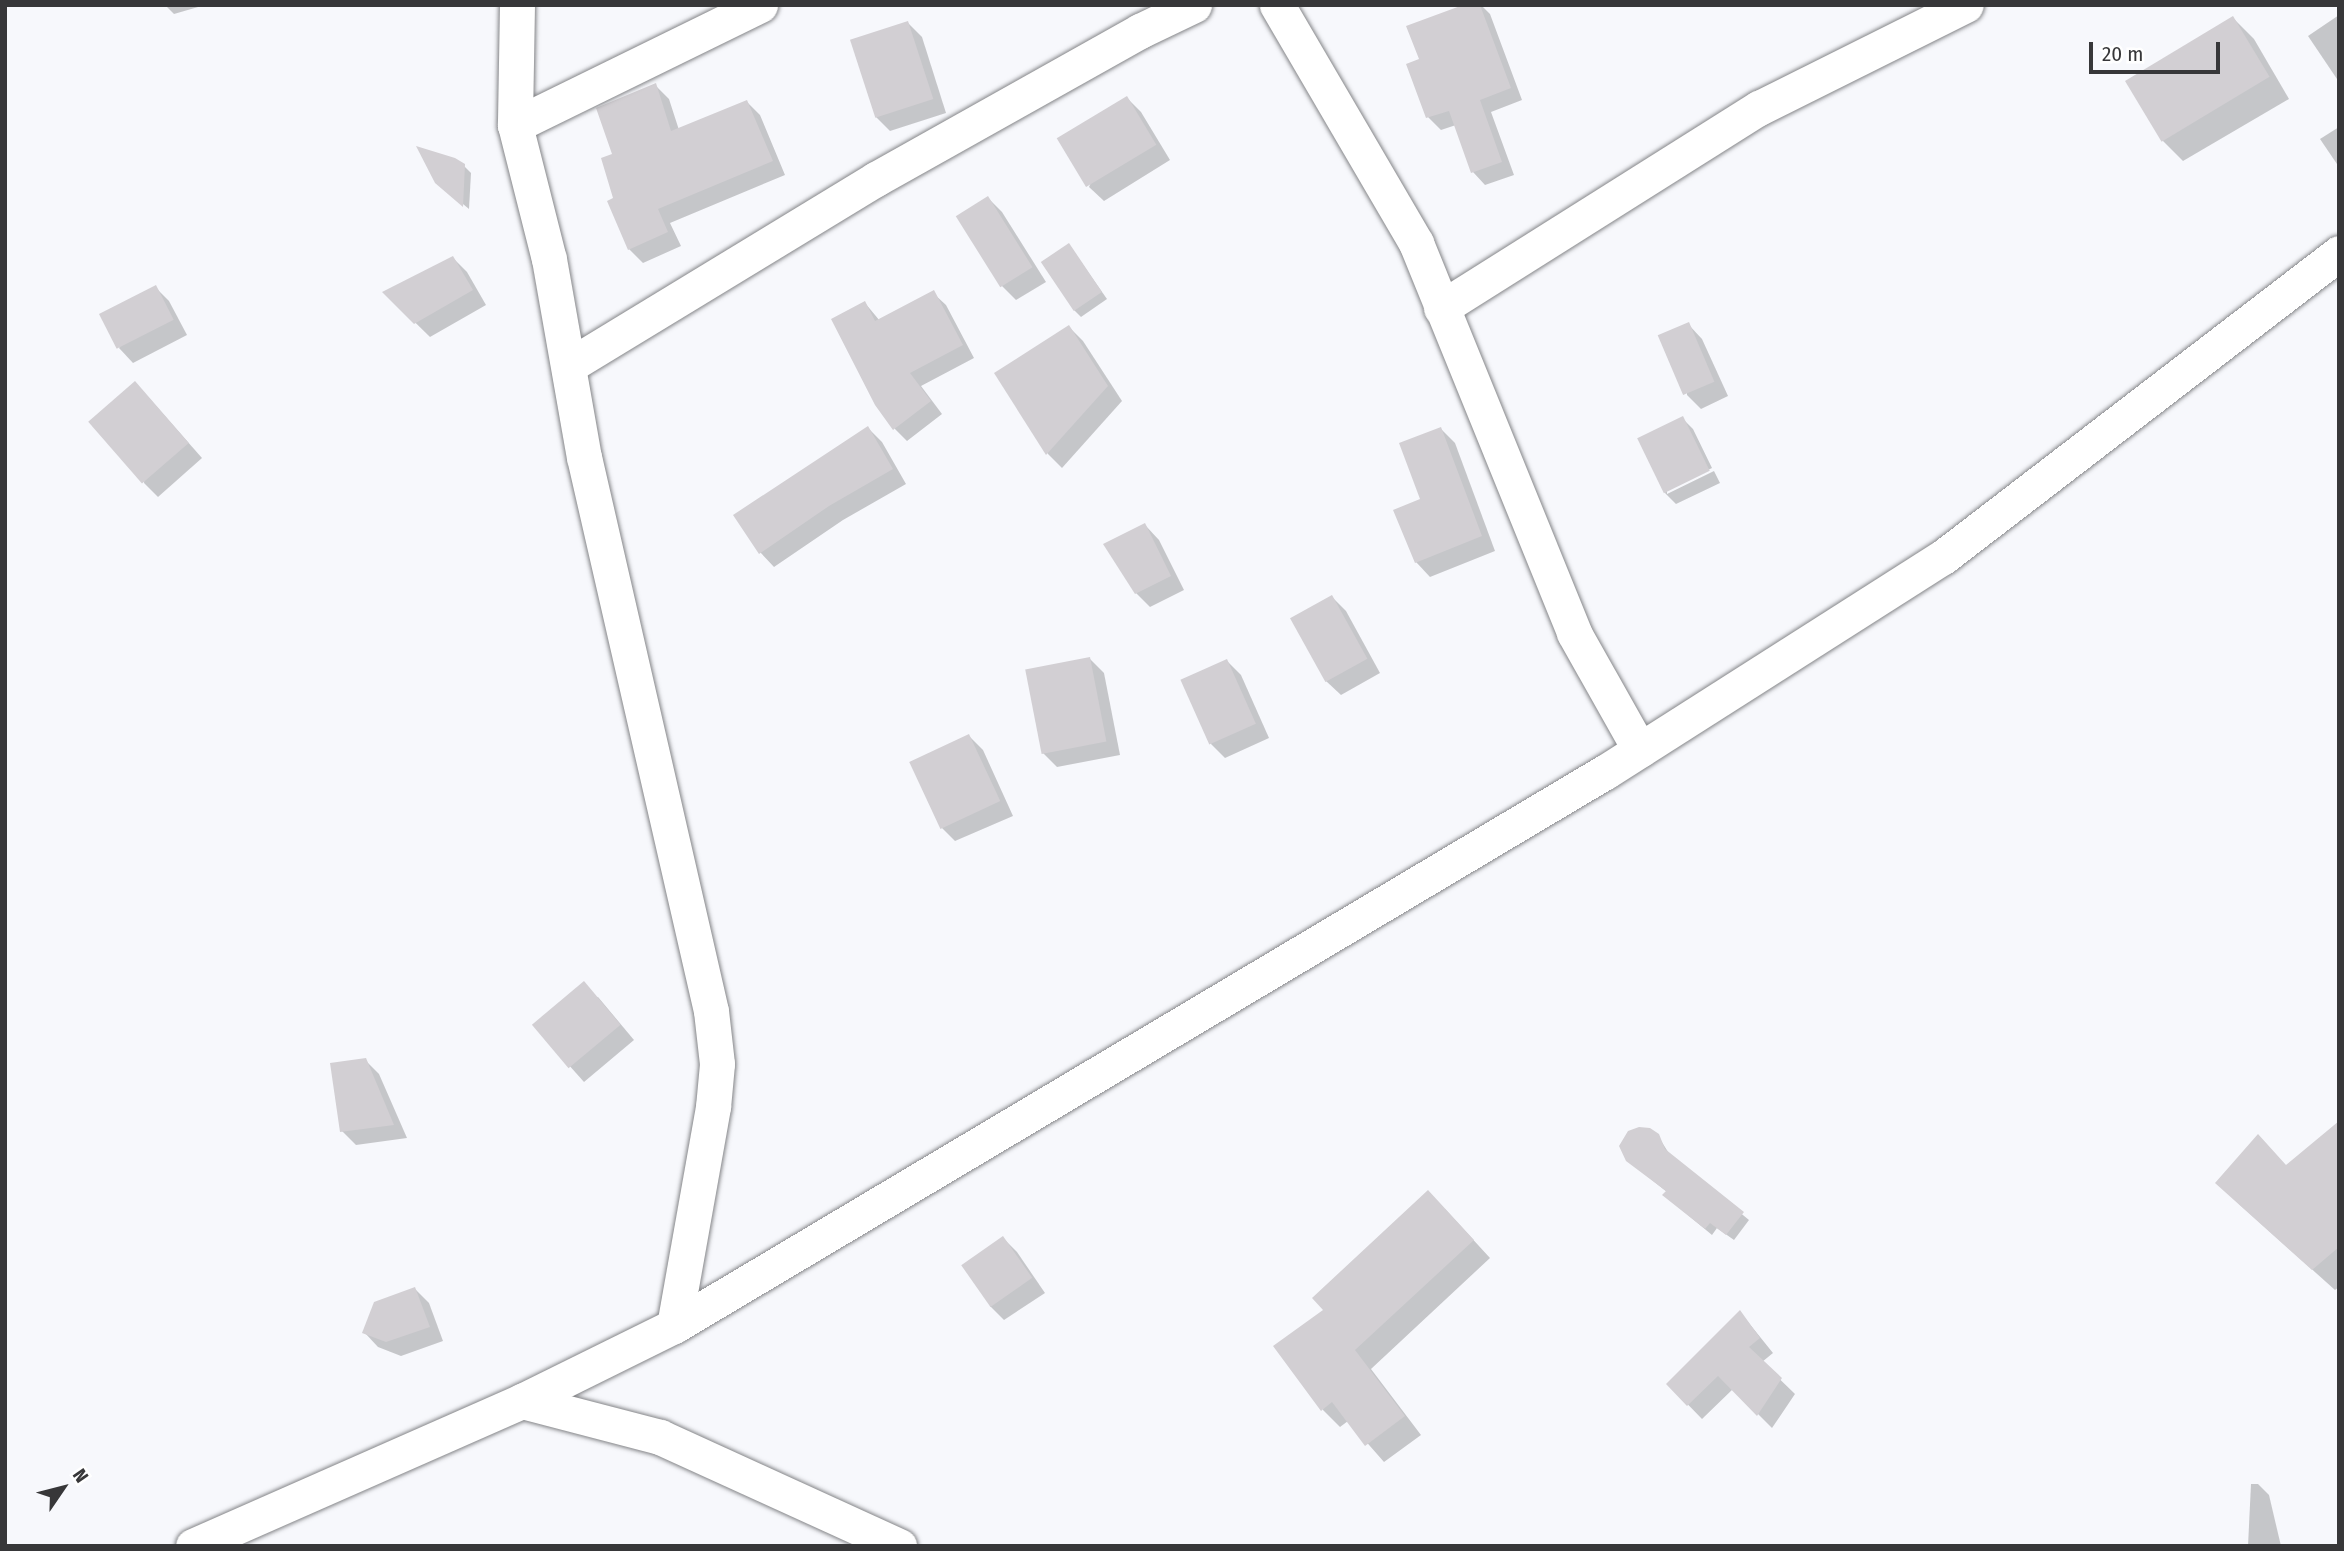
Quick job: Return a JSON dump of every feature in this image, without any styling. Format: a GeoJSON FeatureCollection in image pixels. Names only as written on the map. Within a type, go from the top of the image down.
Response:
{"type":"FeatureCollection","features":[{"type":"Feature","properties":{"kind":"street"},"geometry":{"type":"LineString","coordinates":[[517,5],[515,125],[549,259],[570,365],[584,457],[711,1011],[718,1063],[674,1326]]}},
{"type":"Feature","properties":{"kind":"street"},"geometry":{"type":"LineString","coordinates":[[515,125],[760,5]]}},
{"type":"Feature","properties":{"kind":"street"},"geometry":{"type":"LineString","coordinates":[[570,365],[876,179],[1140,31],[1194,5]]}},
{"type":"Feature","properties":{"kind":"street"},"geometry":{"type":"LineString","coordinates":[[1277,5],[1416,243],[1574,633],[1640,750]]}},
{"type":"Feature","properties":{"kind":"street"},"geometry":{"type":"LineString","coordinates":[[1441,308],[1759,108],[1966,5]]}},
{"type":"Feature","properties":{"kind":"street"},"geometry":{"type":"LineString","coordinates":[[193,1546],[522,1401],[674,1326],[1640,750],[1943,557],[2339,253]]}},
{"type":"Feature","properties":{"kind":"street"},"geometry":{"type":"LineString","coordinates":[[522,1401],[660,1437],[900,1546]]}},
{"type":"Feature","properties":{"kind":"building"},"geometry":{"type":"Polygon","coordinates":[[[1463,5],[1480,5],[1511,88],[1480,100],[1502,162],[1471,173],[1449,111],[1426,118],[1406,64],[1419,59],[1406,26],[1463,5]]]}},
{"type":"Feature","properties":{"kind":"building"},"geometry":{"type":"Polygon","coordinates":[[[2233,16],[2270,77],[2162,142],[2125,81],[2233,16]]]}},
{"type":"Feature","properties":{"kind":"building"},"geometry":{"type":"Polygon","coordinates":[[[908,21],[933,99],[875,118],[850,40],[908,21]]]}},
{"type":"Feature","properties":{"kind":"building"},"geometry":{"type":"Polygon","coordinates":[[[656,83],[671,131],[747,100],[773,161],[658,209],[668,232],[628,250],[607,201],[613,198],[601,158],[612,154],[596,108],[656,83]]]}},
{"type":"Feature","properties":{"kind":"building"},"geometry":{"type":"Polygon","coordinates":[[[1127,96],[1156,145],[1086,187],[1057,138],[1127,96]]]}},
{"type":"Feature","properties":{"kind":"building"},"geometry":{"type":"Polygon","coordinates":[[[416,146],[455,158],[465,164],[463,207],[435,183],[416,146]]]}},
{"type":"Feature","properties":{"kind":"building"},"geometry":{"type":"Polygon","coordinates":[[[988,196],[1033,267],[1000,287],[956,216],[988,196]]]}},
{"type":"Feature","properties":{"kind":"building"},"geometry":{"type":"Polygon","coordinates":[[[1069,243],[1102,292],[1074,311],[1041,262],[1069,243]]]}},
{"type":"Feature","properties":{"kind":"building"},"geometry":{"type":"Polygon","coordinates":[[[453,256],[473,290],[414,324],[382,292],[453,256]]]}},
{"type":"Feature","properties":{"kind":"building"},"geometry":{"type":"Polygon","coordinates":[[[156,285],[174,320],[117,349],[99,314],[156,285]]]}},
{"type":"Feature","properties":{"kind":"building"},"geometry":{"type":"Polygon","coordinates":[[[934,290],[963,345],[910,373],[931,401],[893,430],[875,405],[831,319],[865,301],[875,321],[934,290]]]}},
{"type":"Feature","properties":{"kind":"building"},"geometry":{"type":"Polygon","coordinates":[[[1689,322],[1714,382],[1683,395],[1658,335],[1689,322]]]}},
{"type":"Feature","properties":{"kind":"building"},"geometry":{"type":"Polygon","coordinates":[[[1069,325],[1108,386],[1046,455],[994,373],[1069,325]]]}},
{"type":"Feature","properties":{"kind":"building"},"geometry":{"type":"Polygon","coordinates":[[[135,381],[189,443],[142,484],[88,422],[135,381]]]}},
{"type":"Feature","properties":{"kind":"building"},"geometry":{"type":"Polygon","coordinates":[[[1683,416],[1710,471],[1664,493],[1637,438],[1683,416]]]}},
{"type":"Feature","properties":{"kind":"building"},"geometry":{"type":"Polygon","coordinates":[[[868,426],[893,469],[829,506],[759,554],[733,515],[868,426]]]}},
{"type":"Feature","properties":{"kind":"building"},"geometry":{"type":"Polygon","coordinates":[[[1441,427],[1482,536],[1415,563],[1393,510],[1420,499],[1399,443],[1441,427]]]}},
{"type":"Feature","properties":{"kind":"building"},"geometry":{"type":"Polygon","coordinates":[[[1145,523],[1171,576],[1135,594],[1103,544],[1145,523]]]}},
{"type":"Feature","properties":{"kind":"building"},"geometry":{"type":"Polygon","coordinates":[[[1332,595],[1367,659],[1325,682],[1290,618],[1332,595]]]}},
{"type":"Feature","properties":{"kind":"building"},"geometry":{"type":"Polygon","coordinates":[[[1090,657],[1106,741],[1042,754],[1025,670],[1090,657]]]}},
{"type":"Feature","properties":{"kind":"building"},"geometry":{"type":"Polygon","coordinates":[[[1227,659],[1256,724],[1209,745],[1180,680],[1227,659]]]}},
{"type":"Feature","properties":{"kind":"building"},"geometry":{"type":"Polygon","coordinates":[[[969,734],[1000,801],[940,829],[909,762],[969,734]]]}},
{"type":"Feature","properties":{"kind":"building"},"geometry":{"type":"Polygon","coordinates":[[[584,981],[621,1025],[569,1068],[532,1025],[584,981]]]}},
{"type":"Feature","properties":{"kind":"building"},"geometry":{"type":"Polygon","coordinates":[[[366,1058],[394,1125],[340,1132],[330,1063],[366,1058]]]}},
{"type":"Feature","properties":{"kind":"building"},"geometry":{"type":"Polygon","coordinates":[[[2339,1121],[2339,1247],[2312,1270],[2215,1183],[2258,1134],[2286,1165],[2339,1121]]]}},
{"type":"Feature","properties":{"kind":"building"},"geometry":{"type":"Polygon","coordinates":[[[1639,1127],[1650,1128],[1659,1134],[1665,1149],[1744,1212],[1726,1235],[1710,1223],[1705,1229],[1662,1195],[1666,1191],[1626,1161],[1619,1146],[1628,1131],[1639,1127]]]}},
{"type":"Feature","properties":{"kind":"building"},"geometry":{"type":"Polygon","coordinates":[[[1428,1190],[1474,1240],[1355,1350],[1405,1416],[1365,1446],[1332,1402],[1321,1411],[1273,1346],[1323,1310],[1312,1298],[1428,1190]]]}},
{"type":"Feature","properties":{"kind":"building"},"geometry":{"type":"Polygon","coordinates":[[[1003,1236],[1032,1278],[990,1307],[961,1265],[1003,1236]]]}},
{"type":"Feature","properties":{"kind":"building"},"geometry":{"type":"Polygon","coordinates":[[[415,1287],[430,1327],[386,1342],[362,1333],[374,1302],[415,1287]]]}},
{"type":"Feature","properties":{"kind":"building"},"geometry":{"type":"Polygon","coordinates":[[[1740,1310],[1760,1338],[1749,1347],[1782,1378],[1757,1416],[1718,1376],[1687,1406],[1666,1384],[1740,1310]]]}}]}
